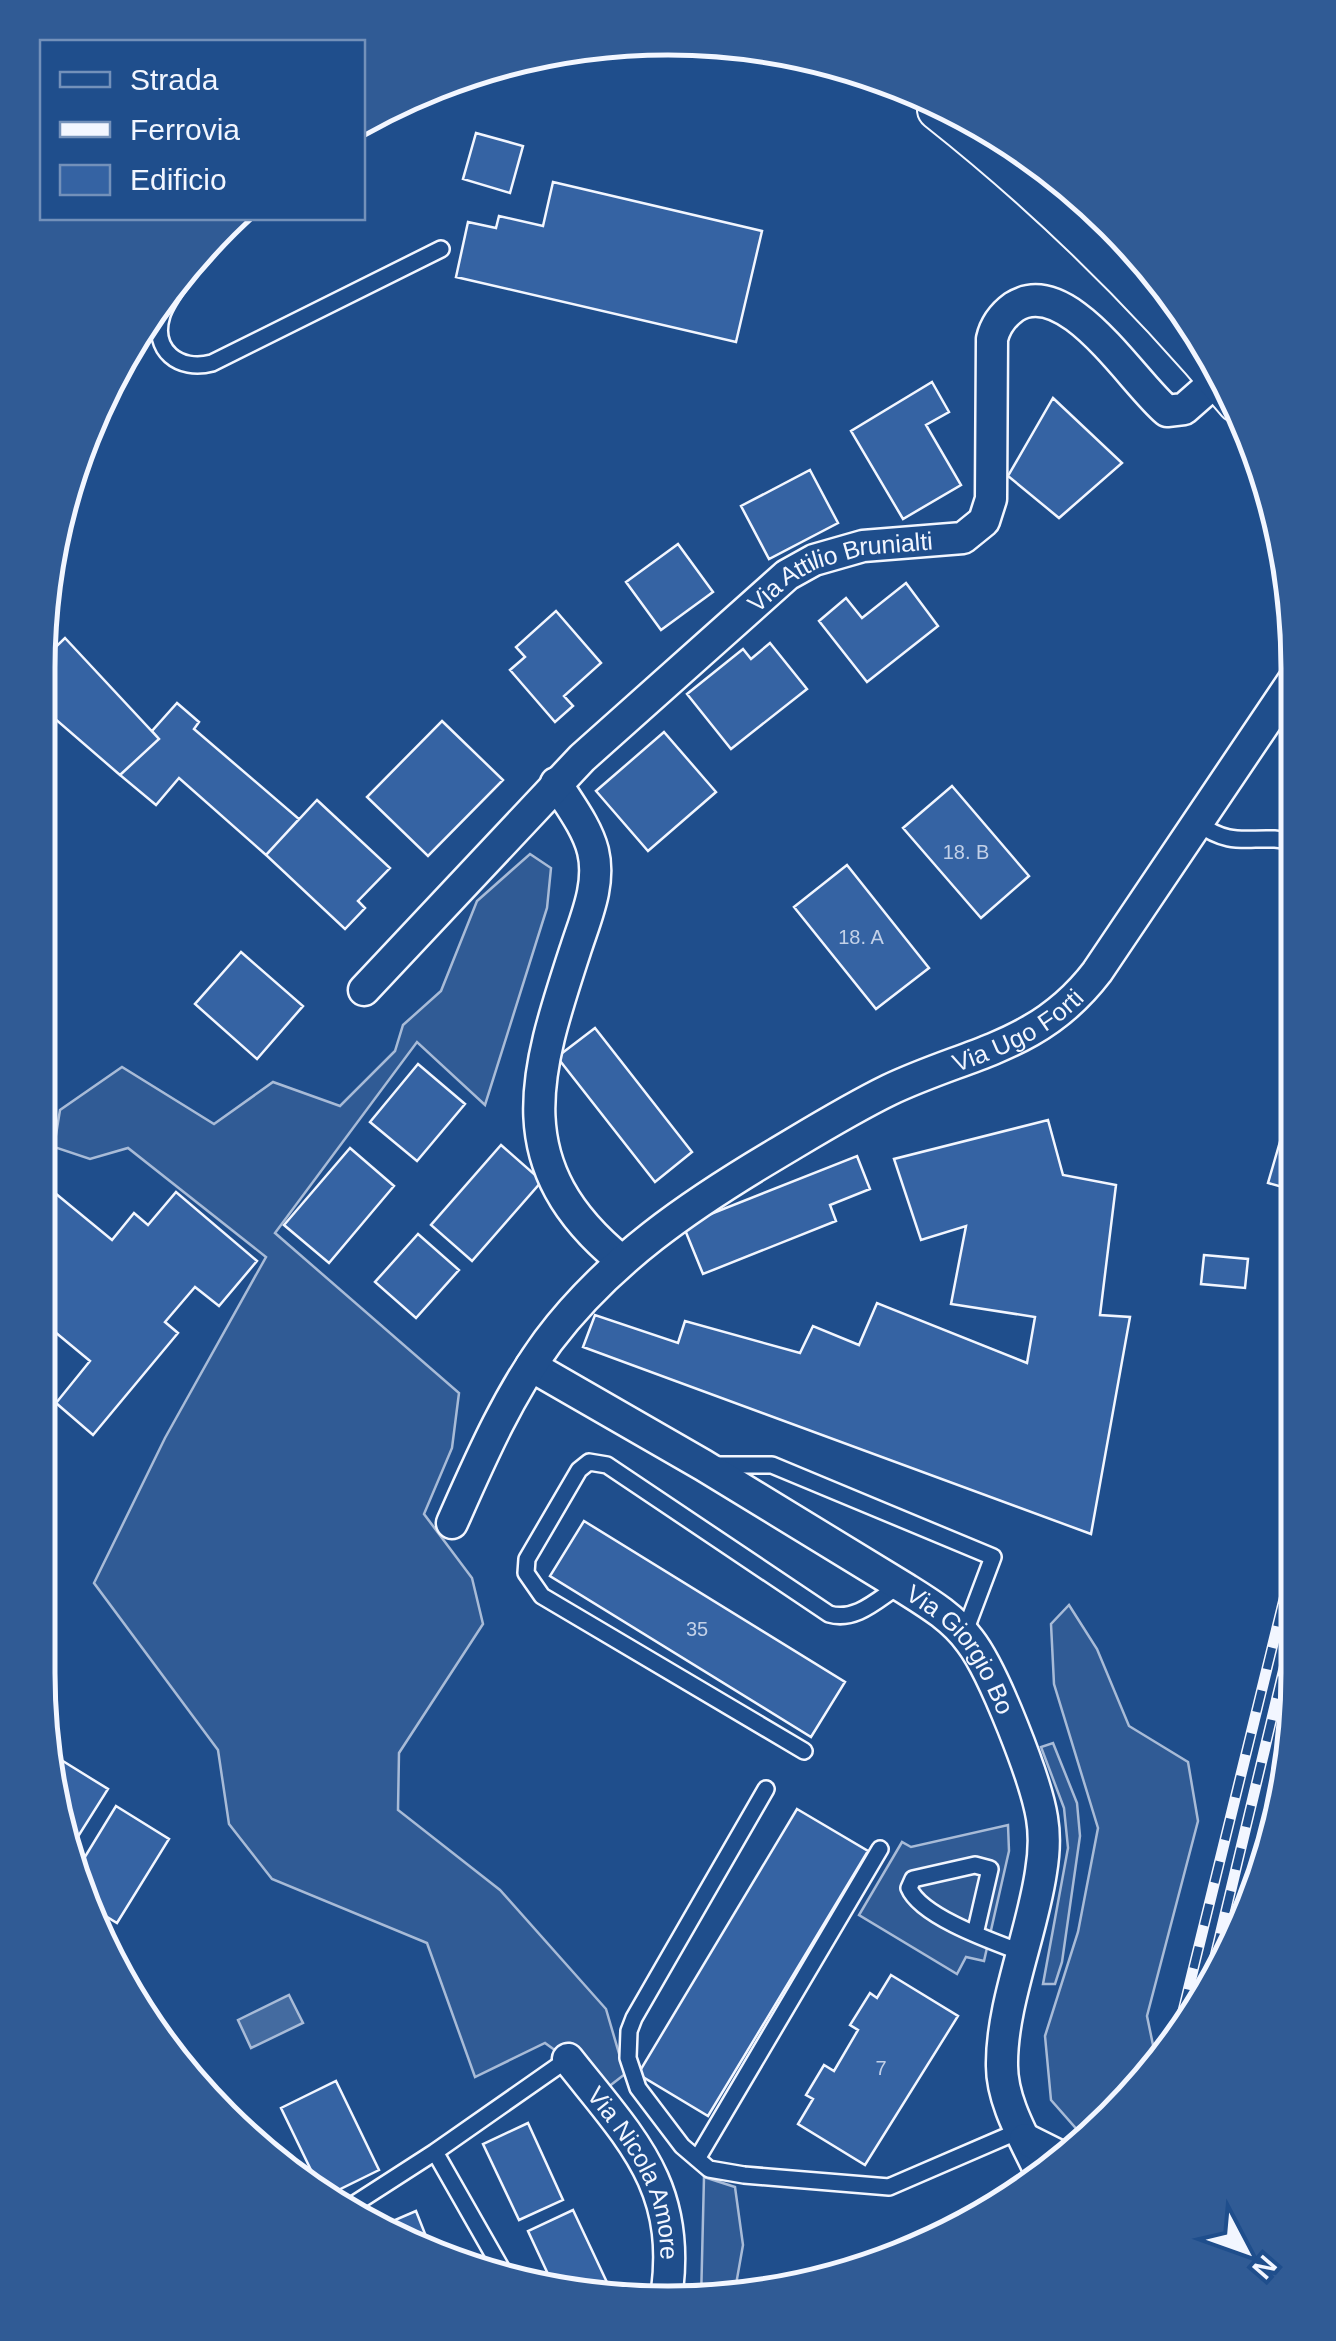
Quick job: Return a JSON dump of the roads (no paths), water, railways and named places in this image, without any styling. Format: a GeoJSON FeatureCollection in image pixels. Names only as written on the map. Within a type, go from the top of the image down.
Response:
{"type":"FeatureCollection","features":[{"type":"Feature","properties":{"kind":"street"},"geometry":{"type":"LineString","coordinates":[[959,129],[1081,235],[1197,359]]}},
{"type":"Feature","properties":{"kind":"street","name":"Via Attilio Brunialti"},"geometry":{"type":"LineString","coordinates":[[364,990],[556,784],[636,708],[800,567],[832,553],[863,546],[957,540],[979,528],[992,499],[992,339],[1000,321],[1017,305],[1035,299],[1059,305],[1110,350],[1166,411],[1184,409],[1217,395]]}},
{"type":"Feature","properties":{"kind":"street","name":"Via Ugo Forti"},"geometry":{"type":"LineString","coordinates":[[452,1522],[505,1408],[531,1366],[571,1313],[622,1260],[724,1185],[860,1105],[1015,1040],[1063,1011],[1098,972],[1281,700]]}},
{"type":"Feature","properties":{"kind":"street"},"geometry":{"type":"LineString","coordinates":[[556,784],[588,838],[595,870],[590,905],[544,1056],[537,1092],[538,1128],[564,1196],[592,1233],[622,1260]]}},
{"type":"Feature","properties":{"kind":"street","name":"Via Giorgio Bo"},"geometry":{"type":"LineString","coordinates":[[531,1366],[704,1465],[936,1608],[964,1634],[985,1665],[1040,1807],[1043,1830],[1041,1872],[1002,2066],[1005,2088],[1036,2163]]}},
{"type":"Feature","properties":{"kind":"street","name":"Via Nicola Amore"},"geometry":{"type":"LineString","coordinates":[[568,2059],[633,2142],[660,2193],[670,2241],[667,2286]]}},
{"type":"Feature","properties":{"kind":"street"},"geometry":{"type":"LineString","coordinates":[[1023,2135],[1051,2151]]}},
{"type":"Feature","properties":{"kind":"lane"},"geometry":{"type":"LineString","coordinates":[[161,323],[160,342],[175,361],[198,366],[212,363],[440,249]]}},
{"type":"Feature","properties":{"kind":"lane"},"geometry":{"type":"LineString","coordinates":[[1198,823],[1228,840],[1281,839]]}},
{"type":"Feature","properties":{"kind":"lane"},"geometry":{"type":"LineString","coordinates":[[804,1751],[542,1596],[526,1573],[526,1559],[578,1470],[589,1462],[607,1465],[829,1614],[840,1618],[858,1613],[900,1585]]}},
{"type":"Feature","properties":{"kind":"lane"},"geometry":{"type":"LineString","coordinates":[[704,1465],[772,1465],[992,1557],[964,1634]]}},
{"type":"Feature","properties":{"kind":"lane"},"geometry":{"type":"LineString","coordinates":[[766,1790],[630,2031],[628,2058],[638,2088],[682,2146],[709,2168],[744,2175],[889,2188],[1023,2135]]}},
{"type":"Feature","properties":{"kind":"lane"},"geometry":{"type":"LineString","coordinates":[[698,2159],[880,1849]]}},
{"type":"Feature","properties":{"kind":"lane"},"geometry":{"type":"LineString","coordinates":[[975,1934],[990,1869],[975,1864],[913,1879],[909,1888],[918,1903],[975,1934],[1023,1953]]}},
{"type":"Feature","properties":{"kind":"lane"},"geometry":{"type":"LineString","coordinates":[[358,2202],[568,2059]]}},
{"type":"Feature","properties":{"kind":"lane"},"geometry":{"type":"LineString","coordinates":[[435,2152],[498,2262]]}},
{"type":"Feature","properties":{"kind":"railway"},"geometry":{"type":"LineString","coordinates":[[1185,2003],[1281,1611]]}},
{"type":"Feature","properties":{"kind":"railway"},"geometry":{"type":"LineString","coordinates":[[1218,1944],[1281,1682]]}}]}
